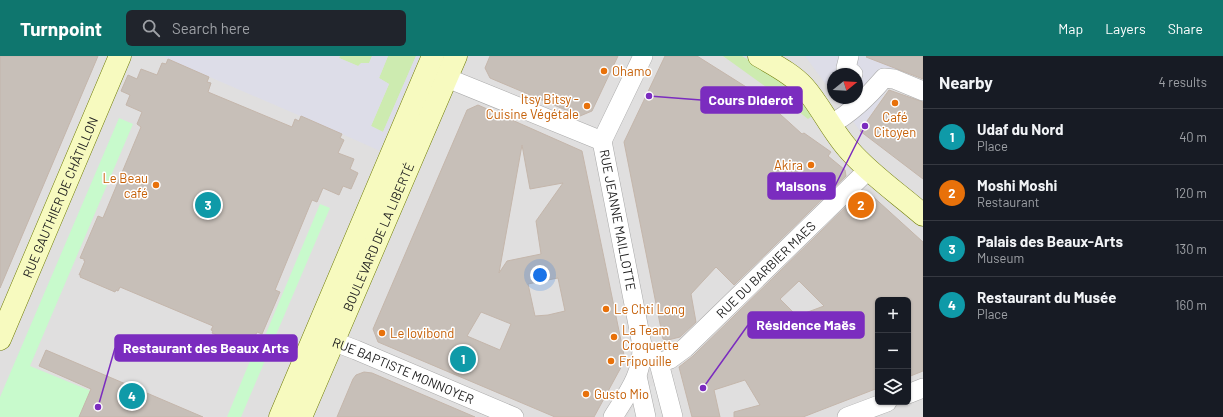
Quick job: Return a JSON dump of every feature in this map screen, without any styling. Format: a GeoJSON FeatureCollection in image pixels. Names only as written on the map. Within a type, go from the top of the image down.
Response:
{"type":"FeatureCollection","features":[{"type":"Feature","properties":{"kind":"main road","name":"RUE GAUTHIER DE CHÂTILLON"},"geometry":{"type":"LineString","coordinates":[[0,339],[120,56]]}},
{"type":"Feature","properties":{"kind":"main road","name":"BOULEVARD DE LA LIBERTÉ"},"geometry":{"type":"LineString","coordinates":[[301,417],[324,338],[433,56]]}},
{"type":"Feature","properties":{"kind":"main road","name":"BOULEVARD DE LA LIBERTÉ"},"geometry":{"type":"LineString","coordinates":[[280,417],[324,338],[456,56]]}},
{"type":"Feature","properties":{"kind":"main road"},"geometry":{"type":"LineString","coordinates":[[759,56],[798,81],[808,92],[850,152],[923,215]]}},
{"type":"Feature","properties":{"kind":"street","name":"RUE JEANNE MAILLOTTE"},"geometry":{"type":"LineString","coordinates":[[613,417],[634,382],[642,362],[642,345],[602,141],[643,56]]}},
{"type":"Feature","properties":{"kind":"street"},"geometry":{"type":"LineString","coordinates":[[846,68],[849,56]]}},
{"type":"Feature","properties":{"kind":"street"},"geometry":{"type":"LineString","coordinates":[[447,78],[602,141]]}},
{"type":"Feature","properties":{"kind":"street"},"geometry":{"type":"LineString","coordinates":[[830,125],[848,115],[884,78],[894,79],[923,91]]}},
{"type":"Feature","properties":{"kind":"street"},"geometry":{"type":"LineString","coordinates":[[863,83],[873,91]]}},
{"type":"Feature","properties":{"kind":"street","name":"RUE DU BARBIER MAES"},"geometry":{"type":"LineString","coordinates":[[659,363],[670,359],[685,348],[869,169]]}},
{"type":"Feature","properties":{"kind":"street","name":"RUE BAPTISTE MONNOYER"},"geometry":{"type":"LineString","coordinates":[[324,338],[356,350],[514,417]]}},
{"type":"Feature","properties":{"kind":"street"},"geometry":{"type":"LineString","coordinates":[[642,345],[659,363],[673,417]]}},
{"type":"Feature","properties":{"kind":"street"},"geometry":{"type":"LineString","coordinates":[[636,376],[646,417]]}},
{"type":"Feature","properties":{"kind":"street"},"geometry":{"type":"LineString","coordinates":[[911,393],[923,388]]}},
{"type":"Feature","properties":{"kind":"street"},"geometry":{"type":"LineString","coordinates":[[847,417],[879,405]]}},
{"type":"Feature","properties":{"kind":"shaded area"},"geometry":{"type":"Polygon","coordinates":[[[0,56],[923,56],[923,417],[0,417],[0,56]]]}},
{"type":"Feature","properties":{"kind":"shaded area"},"geometry":{"type":"Polygon","coordinates":[[[164,56],[340,56],[339,58],[358,66],[361,63],[369,63],[372,56],[388,56],[379,78],[389,84],[371,126],[383,132],[416,56],[420,56],[380,151],[164,56]]]}},
{"type":"Feature","properties":{"kind":"shaded area"},"geometry":{"type":"Polygon","coordinates":[[[805,56],[867,56],[900,70],[860,131],[840,104],[863,104],[863,68],[827,68],[827,86],[805,56]]]}},
{"type":"Feature","properties":{"kind":"shaded area"},"geometry":{"type":"Polygon","coordinates":[[[660,384],[668,417],[627,417],[645,387],[660,384]]]}},
{"type":"Feature","properties":{"kind":"green space"},"geometry":{"type":"Polygon","coordinates":[[[340,56],[372,56],[369,64],[358,66],[339,58],[340,56]]]}},
{"type":"Feature","properties":{"kind":"green space"},"geometry":{"type":"Polygon","coordinates":[[[388,56],[416,56],[383,132],[371,126],[389,84],[379,78],[388,56]]]}},
{"type":"Feature","properties":{"kind":"green space"},"geometry":{"type":"Polygon","coordinates":[[[723,56],[742,56],[789,85],[815,114],[808,119],[723,56]]]}},
{"type":"Feature","properties":{"kind":"green space"},"geometry":{"type":"Polygon","coordinates":[[[119,118],[133,124],[30,366],[91,391],[79,417],[0,417],[0,397],[119,118]]]}},
{"type":"Feature","properties":{"kind":"green space"},"geometry":{"type":"Polygon","coordinates":[[[320,204],[330,208],[241,417],[227,417],[254,351],[262,343],[320,204]]]}},
{"type":"Feature","properties":{"kind":"building"},"geometry":{"type":"Polygon","coordinates":[[[0,56],[98,56],[0,288],[0,56]]]}},
{"type":"Feature","properties":{"kind":"building"},"geometry":{"type":"Polygon","coordinates":[[[490,56],[618,56],[592,111],[580,116],[490,78],[485,68],[490,56]]]}},
{"type":"Feature","properties":{"kind":"building"},"geometry":{"type":"Polygon","coordinates":[[[665,56],[697,56],[759,95],[802,134],[804,133],[831,152],[828,156],[845,170],[846,176],[734,285],[716,267],[691,294],[696,322],[680,337],[668,340],[663,339],[624,142],[665,56]]]}},
{"type":"Feature","properties":{"kind":"building"},"geometry":{"type":"Polygon","coordinates":[[[923,56],[923,79],[866,57],[923,56]]]}},
{"type":"Feature","properties":{"kind":"building"},"geometry":{"type":"Polygon","coordinates":[[[168,59],[209,77],[207,82],[211,83],[208,92],[292,127],[295,119],[299,121],[301,116],[342,134],[340,138],[344,140],[338,153],[354,159],[350,169],[358,173],[351,189],[343,186],[339,195],[323,188],[317,202],[312,200],[275,290],[280,292],[262,334],[257,332],[250,347],[249,346],[248,348],[212,333],[213,331],[211,330],[213,326],[120,287],[118,291],[116,290],[115,292],[80,277],[81,275],[79,275],[85,261],[84,259],[80,258],[98,216],[103,218],[141,127],[137,124],[142,112],[126,105],[130,95],[121,91],[128,75],[137,79],[141,69],[157,75],[162,63],[166,64],[168,59]]]}},
{"type":"Feature","properties":{"kind":"building"},"geometry":{"type":"Polygon","coordinates":[[[889,90],[923,102],[923,179],[860,131],[889,90]]]}},
{"type":"Feature","properties":{"kind":"building"},"geometry":{"type":"Polygon","coordinates":[[[478,105],[582,151],[625,360],[594,417],[555,417],[378,342],[373,329],[467,110],[478,105]],[[522,145],[499,273],[507,261],[541,254],[536,221],[563,183],[530,189],[522,145]],[[558,278],[528,284],[535,316],[565,311],[558,278]],[[481,312],[467,336],[500,350],[511,324],[481,312]]]}},
{"type":"Feature","properties":{"kind":"building"},"geometry":{"type":"Polygon","coordinates":[[[860,193],[869,193],[923,242],[923,371],[911,376],[911,297],[875,297],[875,389],[803,417],[734,417],[734,412],[760,405],[745,380],[714,390],[720,417],[692,417],[679,367],[693,356],[860,193]],[[799,281],[780,299],[797,316],[824,306],[799,281]]]}},
{"type":"Feature","properties":{"kind":"building"},"geometry":{"type":"Polygon","coordinates":[[[46,350],[203,417],[79,417],[91,389],[39,366],[46,350]]]}},
{"type":"Feature","properties":{"kind":"building"},"geometry":{"type":"Polygon","coordinates":[[[364,372],[372,373],[475,417],[337,417],[353,379],[356,375],[364,372]]]}},
{"type":"Feature","properties":{"kind":"place","name":"Ohamo"},"geometry":{"type":"Point","coordinates":[604,71]}},
{"type":"Feature","properties":{"kind":"place","name":"Cours Diderot"},"geometry":{"type":"Point","coordinates":[649,96]}},
{"type":"Feature","properties":{"kind":"place","name":"Café Citoyen"},"geometry":{"type":"Point","coordinates":[895,103]}},
{"type":"Feature","properties":{"kind":"place","name":"Itsy Bitsy - Cuisine Végétale"},"geometry":{"type":"Point","coordinates":[587,106]}},
{"type":"Feature","properties":{"kind":"place","name":"Maisons"},"geometry":{"type":"Point","coordinates":[865,126]}},
{"type":"Feature","properties":{"kind":"place","name":"Akira"},"geometry":{"type":"Point","coordinates":[811,165]}},
{"type":"Feature","properties":{"kind":"place","name":"Le Beau café"},"geometry":{"type":"Point","coordinates":[156,185]}},
{"type":"Feature","properties":{"kind":"place","name":"Palais des Beaux-Arts"},"geometry":{"type":"Point","coordinates":[208,205]}},
{"type":"Feature","properties":{"kind":"place","name":"Moshi Moshi"},"geometry":{"type":"Point","coordinates":[861,205]}},
{"type":"Feature","properties":{"kind":"place","name":"Le Chti Long"},"geometry":{"type":"Point","coordinates":[606,309]}},
{"type":"Feature","properties":{"kind":"place","name":"Le lovibond"},"geometry":{"type":"Point","coordinates":[382,333]}},
{"type":"Feature","properties":{"kind":"place","name":"La Team Croquette"},"geometry":{"type":"Point","coordinates":[614,337]}},
{"type":"Feature","properties":{"kind":"place","name":"Udaf du Nord"},"geometry":{"type":"Point","coordinates":[463,359]}},
{"type":"Feature","properties":{"kind":"place","name":"Fripouille"},"geometry":{"type":"Point","coordinates":[611,361]}},
{"type":"Feature","properties":{"kind":"place","name":"Résidence Maës"},"geometry":{"type":"Point","coordinates":[703,388]}},
{"type":"Feature","properties":{"kind":"place","name":"Gusto Mio"},"geometry":{"type":"Point","coordinates":[586,394]}},
{"type":"Feature","properties":{"kind":"place","name":"Restaurant du Musée"},"geometry":{"type":"Point","coordinates":[132,396]}},
{"type":"Feature","properties":{"kind":"place","name":"Restaurant des Beaux Arts"},"geometry":{"type":"Point","coordinates":[98,407]}}]}
